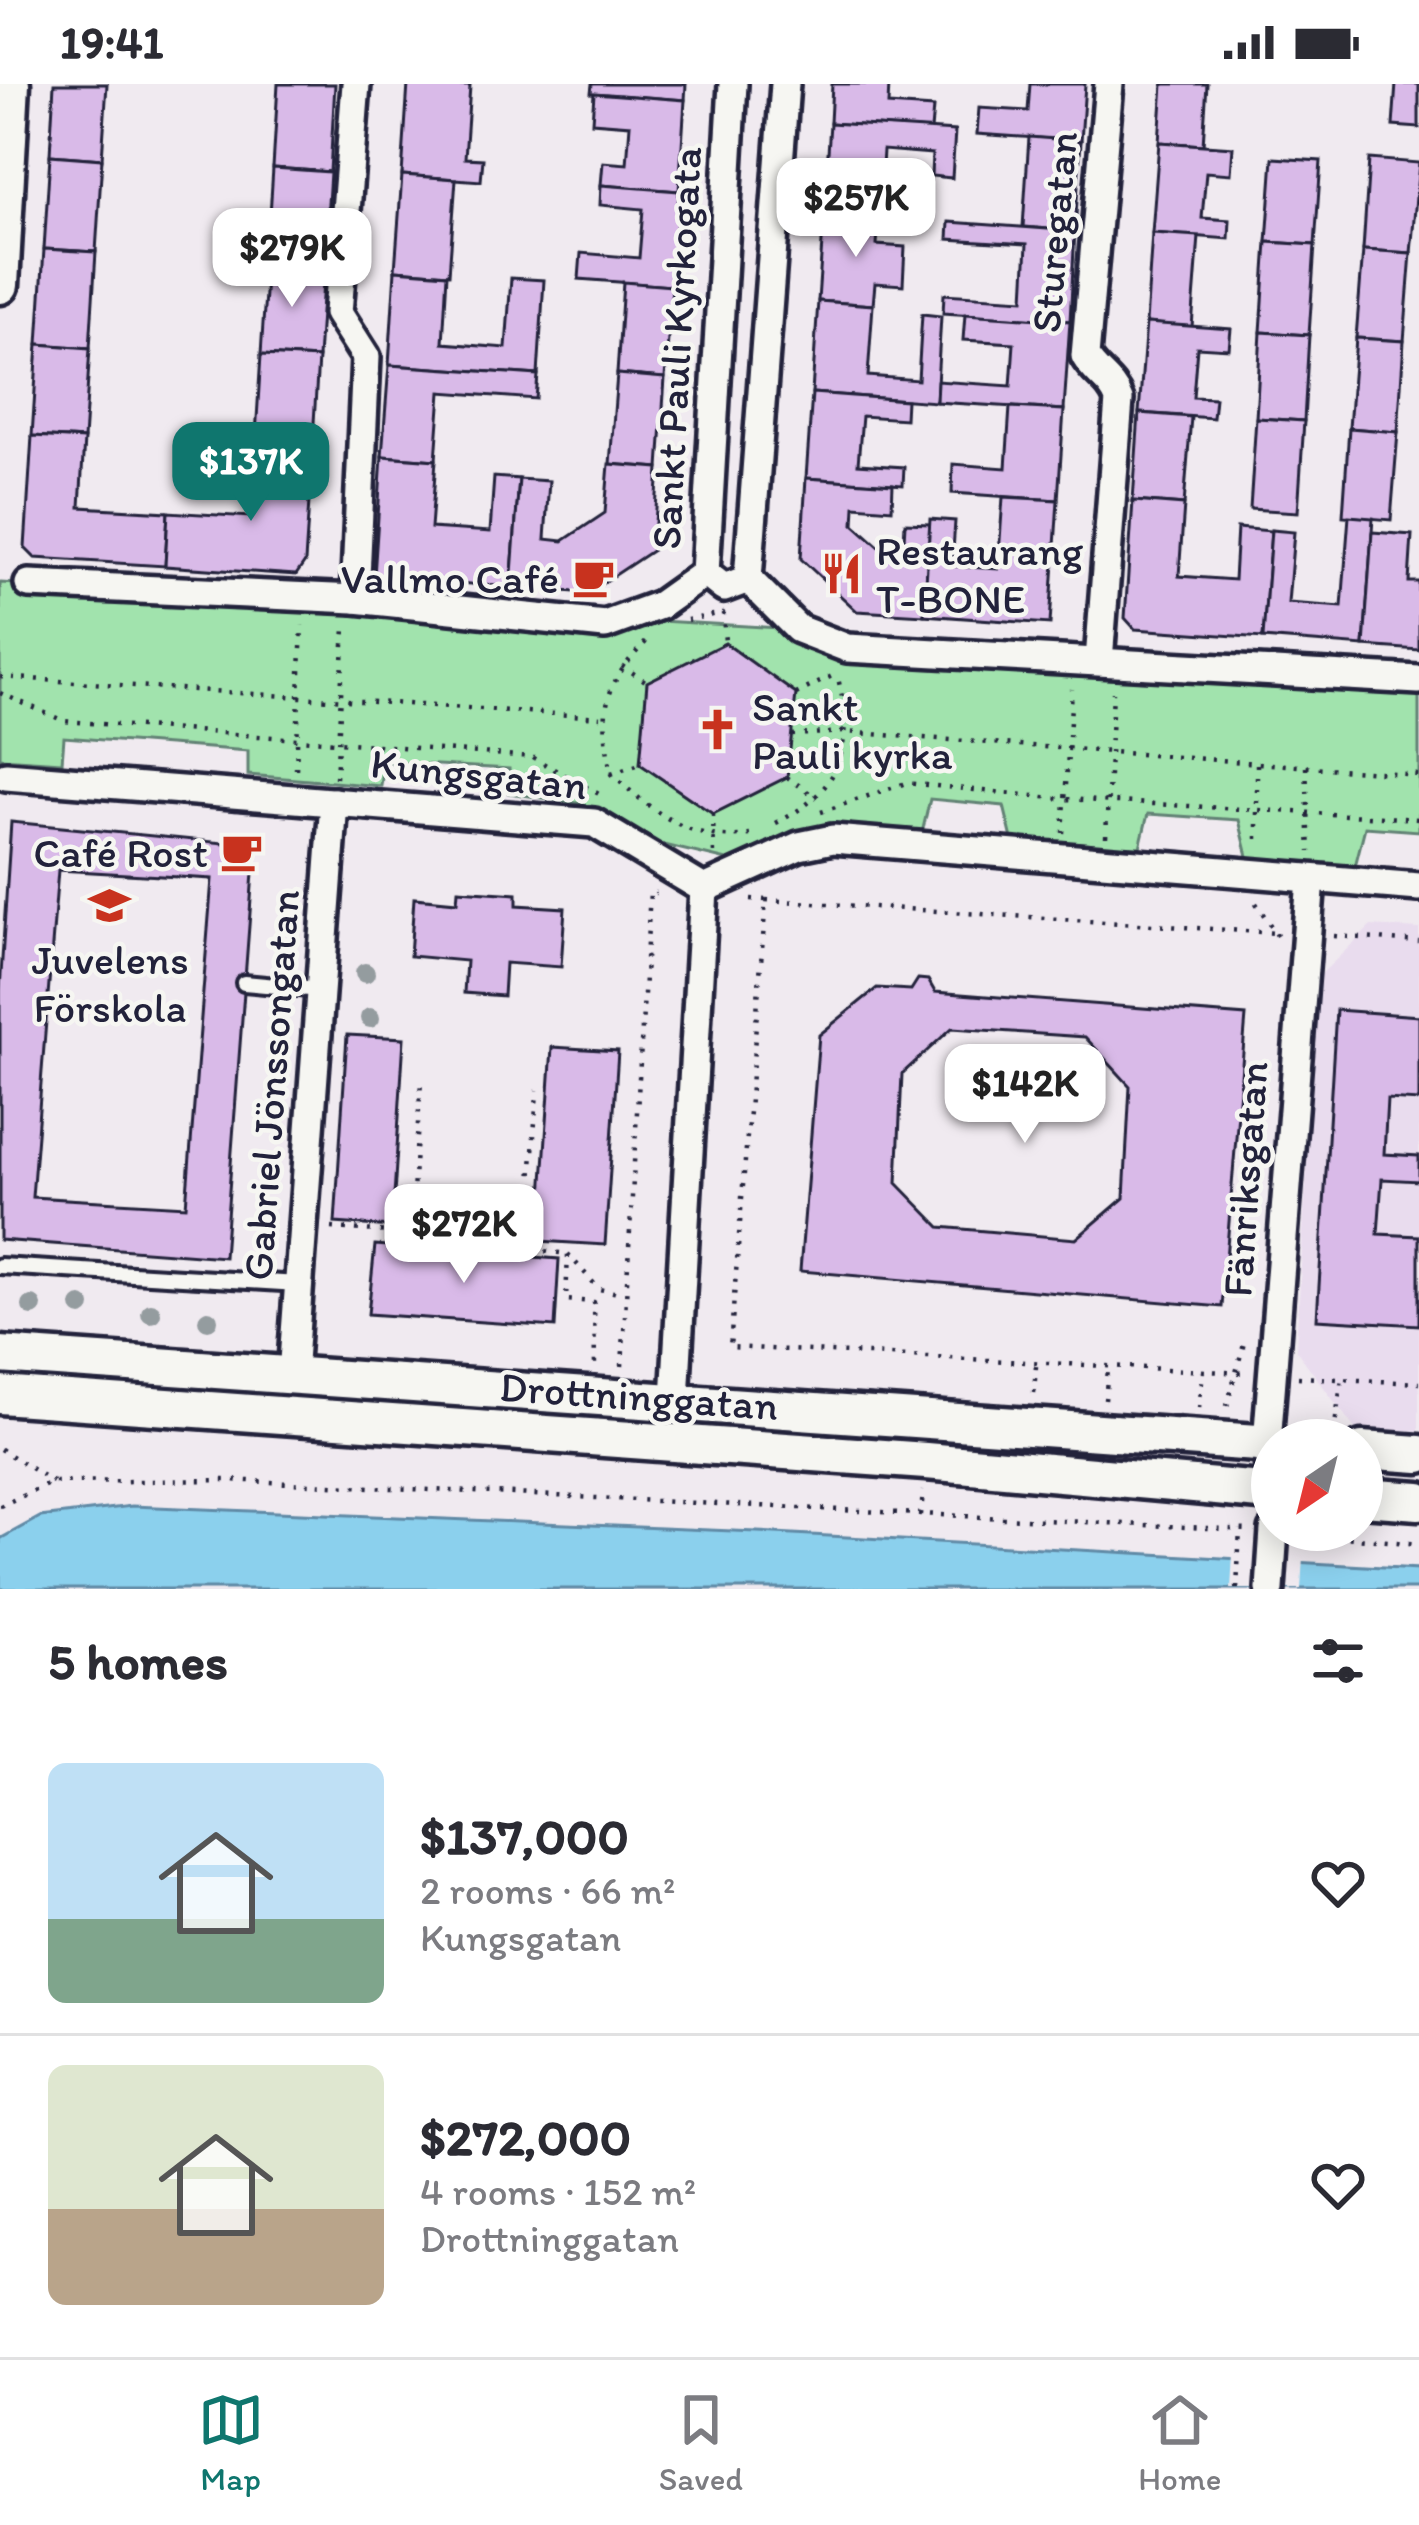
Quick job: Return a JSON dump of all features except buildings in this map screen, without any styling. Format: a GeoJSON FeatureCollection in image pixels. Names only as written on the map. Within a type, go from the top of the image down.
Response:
{"type":"FeatureCollection","features":[{"type":"Feature","properties":{"kind":"main road"},"geometry":{"type":"LineString","coordinates":[[0,285],[11,84]]}},
{"type":"Feature","properties":{"kind":"main road","name":"Drottninggatan"},"geometry":{"type":"LineString","coordinates":[[0,1355],[1251,1442]]}},
{"type":"Feature","properties":{"kind":"main road","name":"Drottninggatan"},"geometry":{"type":"LineString","coordinates":[[0,1395],[1251,1487]]}},
{"type":"Feature","properties":{"kind":"main road"},"geometry":{"type":"LineString","coordinates":[[1383,1451],[1419,1454]]}},
{"type":"Feature","properties":{"kind":"main road"},"geometry":{"type":"LineString","coordinates":[[1383,1498],[1419,1501]]}},
{"type":"Feature","properties":{"kind":"street"},"geometry":{"type":"LineString","coordinates":[[355,599],[366,357],[338,313],[356,84]]}},
{"type":"Feature","properties":{"kind":"street","name":"Sankt Pauli Kyrkogata"},"geometry":{"type":"LineString","coordinates":[[733,84],[705,573],[724,588],[748,579],[785,84]]}},
{"type":"Feature","properties":{"kind":"street","name":"Sturegatan"},"geometry":{"type":"LineString","coordinates":[[1096,661],[1119,400],[1112,381],[1094,370],[1085,356],[1109,84]]}},
{"type":"Feature","properties":{"kind":"street"},"geometry":{"type":"LineString","coordinates":[[28,584],[355,599],[605,625],[660,605],[705,573]]}},
{"type":"Feature","properties":{"kind":"street"},"geometry":{"type":"LineString","coordinates":[[748,579],[798,629],[847,648],[1419,680]]}},
{"type":"Feature","properties":{"kind":"street","name":"Kungsgatan"},"geometry":{"type":"LineString","coordinates":[[6,776],[594,823],[704,893]]}},
{"type":"Feature","properties":{"kind":"street","name":"Gabriel Jönssongatan"},"geometry":{"type":"LineString","coordinates":[[292,1375],[334,802]]}},
{"type":"Feature","properties":{"kind":"street"},"geometry":{"type":"LineString","coordinates":[[674,1399],[704,893],[799,846],[833,839],[1419,887]]}},
{"type":"Feature","properties":{"kind":"street","name":"Fänriksgatan"},"geometry":{"type":"LineString","coordinates":[[1271,1419],[1292,934],[1311,879]]}},
{"type":"Feature","properties":{"kind":"street"},"geometry":{"type":"LineString","coordinates":[[1270,1589],[1273,1551]]}},
{"type":"Feature","properties":{"kind":"lane"},"geometry":{"type":"LineString","coordinates":[[244,983],[320,990]]}},
{"type":"Feature","properties":{"kind":"lane"},"geometry":{"type":"LineString","coordinates":[[0,1266],[298,1284]]}},
{"type":"Feature","properties":{"kind":"path"},"geometry":{"type":"LineString","coordinates":[[294,799],[304,597]]}},
{"type":"Feature","properties":{"kind":"path"},"geometry":{"type":"LineString","coordinates":[[334,802],[346,612],[355,599]]}},
{"type":"Feature","properties":{"kind":"path"},"geometry":{"type":"LineString","coordinates":[[686,620],[723,613],[725,644]]}},
{"type":"Feature","properties":{"kind":"path"},"geometry":{"type":"LineString","coordinates":[[650,638],[622,666],[601,716],[610,774],[670,824],[716,839],[755,837],[742,845]]}},
{"type":"Feature","properties":{"kind":"path"},"geometry":{"type":"LineString","coordinates":[[1062,857],[1067,751],[1096,661]]}},
{"type":"Feature","properties":{"kind":"path"},"geometry":{"type":"LineString","coordinates":[[1096,661],[1109,753],[1104,860]]}},
{"type":"Feature","properties":{"kind":"path"},"geometry":{"type":"LineString","coordinates":[[622,666],[647,682]]}},
{"type":"Feature","properties":{"kind":"path"},"geometry":{"type":"LineString","coordinates":[[796,694],[837,673]]}},
{"type":"Feature","properties":{"kind":"path"},"geometry":{"type":"LineString","coordinates":[[0,677],[601,716]]}},
{"type":"Feature","properties":{"kind":"path"},"geometry":{"type":"LineString","coordinates":[[0,693],[64,721],[532,757],[603,796]]}},
{"type":"Feature","properties":{"kind":"path"},"geometry":{"type":"LineString","coordinates":[[844,732],[838,769],[817,798],[774,828],[907,783],[1064,800],[1419,819]]}},
{"type":"Feature","properties":{"kind":"path"},"geometry":{"type":"LineString","coordinates":[[792,735],[844,732],[1419,775]]}},
{"type":"Feature","properties":{"kind":"path"},"geometry":{"type":"LineString","coordinates":[[610,774],[640,764]]}},
{"type":"Feature","properties":{"kind":"path"},"geometry":{"type":"LineString","coordinates":[[1257,764],[1261,812],[1254,874],[1257,911],[1292,934]]}},
{"type":"Feature","properties":{"kind":"path"},"geometry":{"type":"LineString","coordinates":[[1306,767],[1311,879]]}},
{"type":"Feature","properties":{"kind":"path"},"geometry":{"type":"LineString","coordinates":[[787,777],[817,798]]}},
{"type":"Feature","properties":{"kind":"path"},"geometry":{"type":"LineString","coordinates":[[712,814],[715,853]]}},
{"type":"Feature","properties":{"kind":"path"},"geometry":{"type":"LineString","coordinates":[[696,851],[728,850]]}},
{"type":"Feature","properties":{"kind":"path"},"geometry":{"type":"LineString","coordinates":[[599,1289],[595,1370],[622,1372],[650,892],[1419,942]]}},
{"type":"Feature","properties":{"kind":"path"},"geometry":{"type":"LineString","coordinates":[[766,900],[730,1347],[1419,1384]]}},
{"type":"Feature","properties":{"kind":"path"},"geometry":{"type":"LineString","coordinates":[[1276,957],[1292,934]]}},
{"type":"Feature","properties":{"kind":"path"},"geometry":{"type":"LineString","coordinates":[[410,1233],[421,1082]]}},
{"type":"Feature","properties":{"kind":"path"},"geometry":{"type":"LineString","coordinates":[[527,1249],[537,1090]]}},
{"type":"Feature","properties":{"kind":"path"},"geometry":{"type":"LineString","coordinates":[[325,1227],[512,1240],[527,1249],[568,1254],[599,1289],[624,1294]]}},
{"type":"Feature","properties":{"kind":"path"},"geometry":{"type":"LineString","coordinates":[[568,1254],[566,1300],[595,1302]]}},
{"type":"Feature","properties":{"kind":"path"},"geometry":{"type":"LineString","coordinates":[[1234,1372],[1246,1328]]}},
{"type":"Feature","properties":{"kind":"path"},"geometry":{"type":"LineString","coordinates":[[1034,1394],[1036,1366]]}},
{"type":"Feature","properties":{"kind":"path"},"geometry":{"type":"LineString","coordinates":[[1105,1400],[1108,1370]]}},
{"type":"Feature","properties":{"kind":"path"},"geometry":{"type":"LineString","coordinates":[[1336,1419],[1342,1378]]}},
{"type":"Feature","properties":{"kind":"path"},"geometry":{"type":"LineString","coordinates":[[0,1449],[53,1482]]}},
{"type":"Feature","properties":{"kind":"path"},"geometry":{"type":"LineString","coordinates":[[0,1506],[53,1482],[228,1480],[1251,1531]]}},
{"type":"Feature","properties":{"kind":"path"},"geometry":{"type":"LineString","coordinates":[[921,1516],[923,1491]]}},
{"type":"Feature","properties":{"kind":"path"},"geometry":{"type":"LineString","coordinates":[[1237,1589],[1240,1529]]}},
{"type":"Feature","properties":{"kind":"path"},"geometry":{"type":"LineString","coordinates":[[1383,1540],[1419,1544]]}},
{"type":"Feature","properties":{"kind":"shaded area"},"geometry":{"type":"Polygon","coordinates":[[[1371,926],[1419,929],[1419,1431],[1383,1430],[1383,1419],[1348,1419],[1296,1350],[1318,977],[1371,926]]]}},
{"type":"Feature","properties":{"kind":"green space"},"geometry":{"type":"Polygon","coordinates":[[[0,583],[798,629],[890,661],[1419,691],[1419,831],[1365,827],[1353,874],[1249,860],[1239,820],[1148,814],[1140,847],[1013,843],[1004,806],[930,799],[921,837],[837,829],[731,861],[656,843],[584,804],[509,793],[509,769],[384,762],[381,786],[248,775],[248,751],[64,737],[62,762],[0,758],[0,583]]]}},
{"type":"Feature","properties":{"kind":"water"},"geometry":{"type":"Polygon","coordinates":[[[132,1506],[757,1532],[1419,1569],[1419,1589],[0,1589],[0,1539],[40,1517],[132,1506]]]}},
{"type":"Feature","properties":{"kind":"pier"},"geometry":{"type":"Polygon","coordinates":[[[1233,1553],[1303,1557],[1301,1589],[1231,1589],[1233,1553]]]}},
{"type":"Feature","properties":{"kind":"place","name":"Restaurang T-BONE"},"geometry":{"type":"Point","coordinates":[842,574]}},
{"type":"Feature","properties":{"kind":"place","name":"Vallmo Café"},"geometry":{"type":"Point","coordinates":[593,578]}},
{"type":"Feature","properties":{"kind":"place","name":"Sankt Pauli kyrka"},"geometry":{"type":"Point","coordinates":[718,730]}},
{"type":"Feature","properties":{"kind":"place","name":"Café Rost"},"geometry":{"type":"Point","coordinates":[242,852]}},
{"type":"Feature","properties":{"kind":"place","name":"Juvelens Förskola"},"geometry":{"type":"Point","coordinates":[110,905]}}]}
